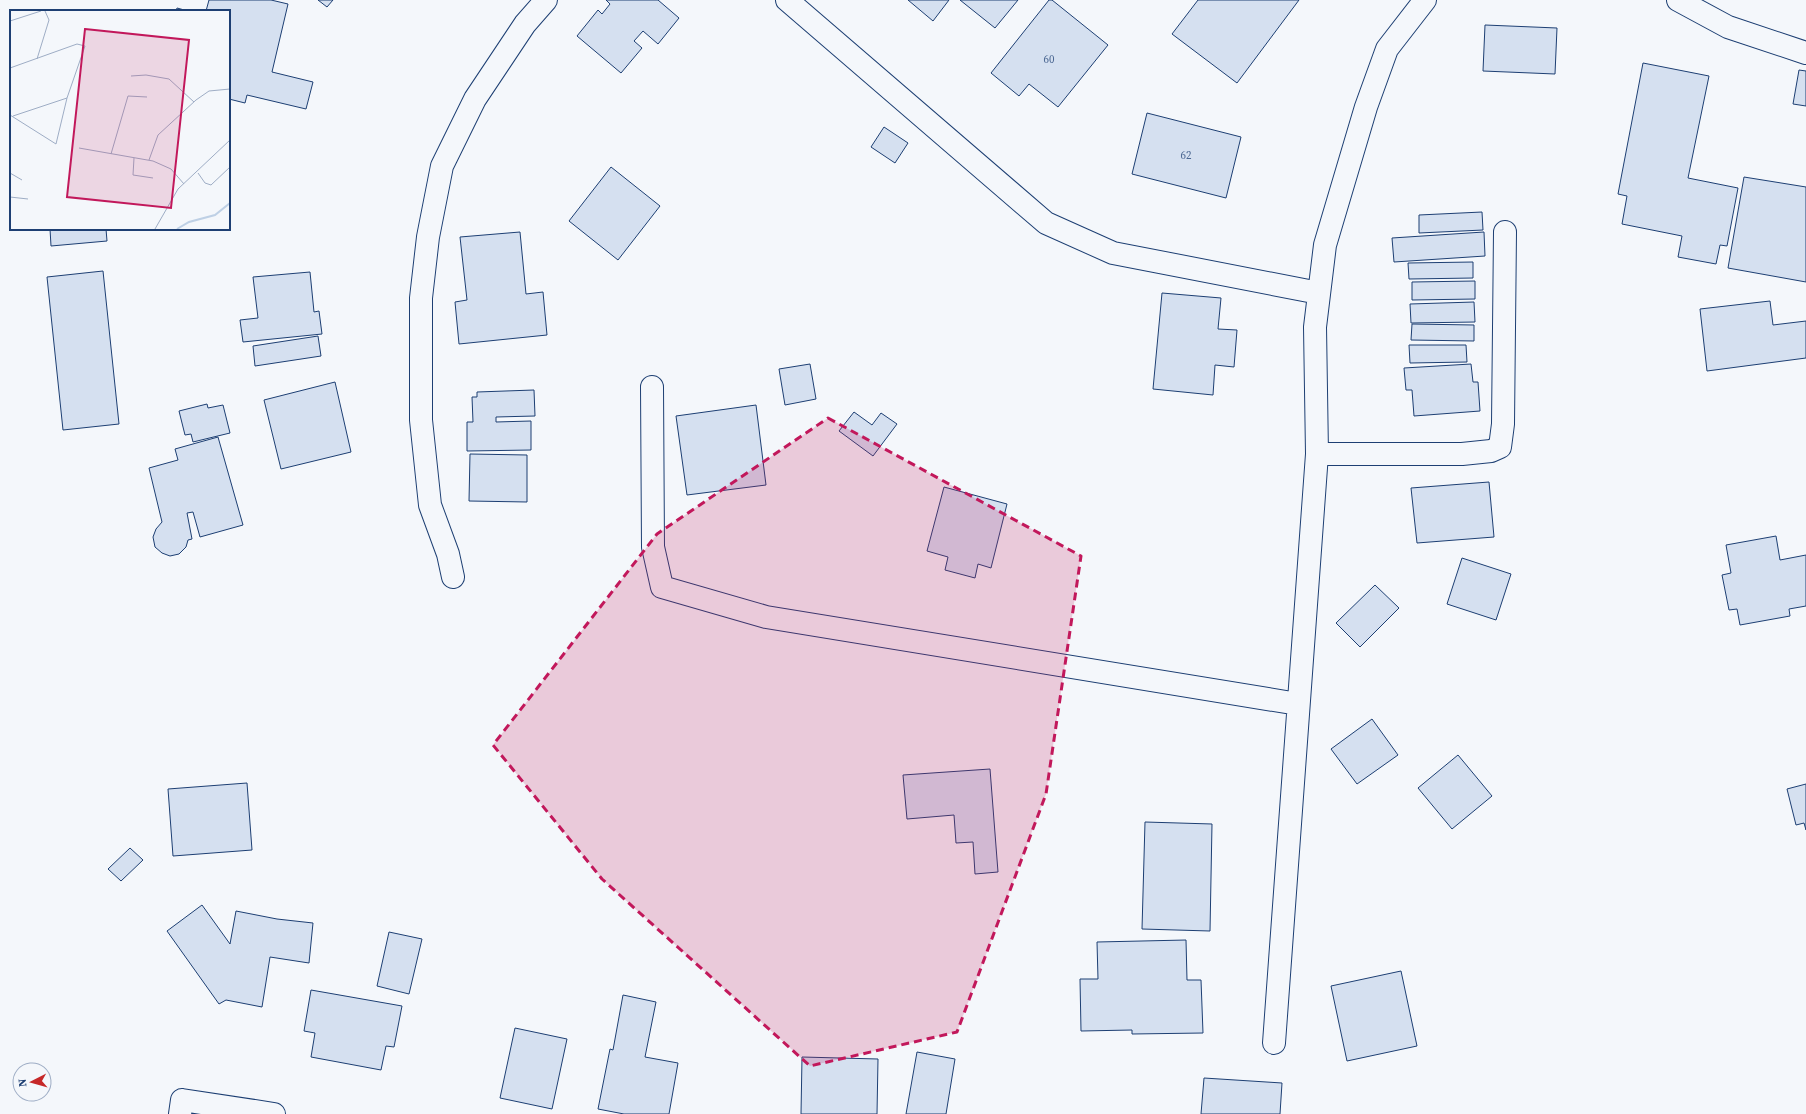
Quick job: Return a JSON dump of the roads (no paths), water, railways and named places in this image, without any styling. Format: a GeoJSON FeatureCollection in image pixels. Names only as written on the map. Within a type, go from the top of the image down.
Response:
{"type":"FeatureCollection","features":[{"type":"Feature","properties":{"kind":"street"},"geometry":{"type":"LineString","coordinates":[[453,577],[448,554],[430,505],[421,420],[422,298],[428,237],[442,166],[475,99],[525,24],[546,0]]}},
{"type":"Feature","properties":{"kind":"street"},"geometry":{"type":"LineString","coordinates":[[787,0],[1046,223],[1113,253],[1319,293]]}},
{"type":"Feature","properties":{"kind":"street"},"geometry":{"type":"LineString","coordinates":[[1274,1043],[1317,454],[1315,326],[1319,293],[1327,238],[1366,107],[1387,49],[1425,0]]}},
{"type":"Feature","properties":{"kind":"street"},"geometry":{"type":"LineString","coordinates":[[1678,0],[1728,27],[1806,54]]}},
{"type":"Feature","properties":{"kind":"street"},"geometry":{"type":"LineString","coordinates":[[1317,454],[1462,454],[1492,451],[1500,447],[1502,435],[1505,232]]}},
{"type":"Feature","properties":{"kind":"street"},"geometry":{"type":"LineString","coordinates":[[652,387],[653,547],[662,587],[766,617],[1298,704]]}},
{"type":"Feature","properties":{"kind":"street"},"geometry":{"type":"LineString","coordinates":[[180,1114],[182,1100],[274,1114]]}}]}
